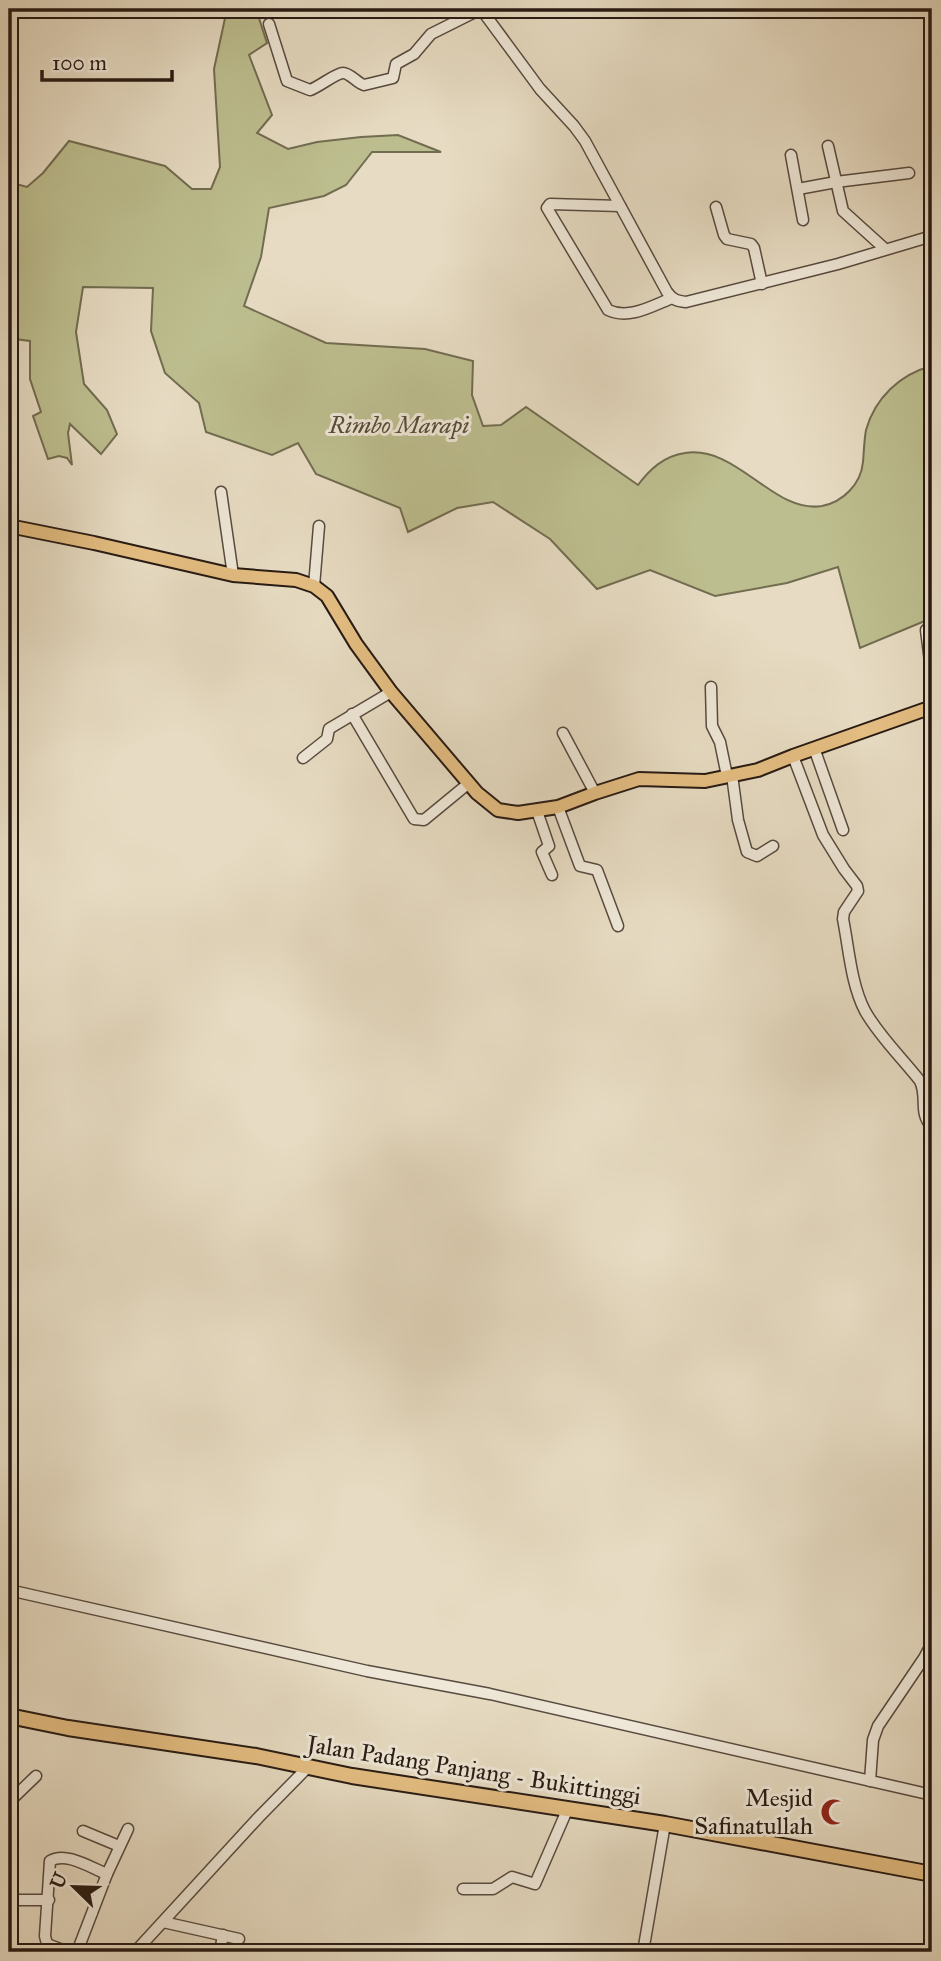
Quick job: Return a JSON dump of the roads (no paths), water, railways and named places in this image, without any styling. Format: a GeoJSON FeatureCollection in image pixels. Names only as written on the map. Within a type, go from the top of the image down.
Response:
{"type":"FeatureCollection","features":[{"type":"Feature","properties":{"kind":"highway","name":"Jalan Padang Panjang - Bukittinggi"},"geometry":{"type":"LineString","coordinates":[[9,1717],[256,1756],[307,1768],[665,1824],[932,1874]]}},
{"type":"Feature","properties":{"kind":"main road"},"geometry":{"type":"LineString","coordinates":[[9,526],[233,575],[289,579],[314,586],[327,596],[356,644],[391,692],[473,788],[493,807],[504,812],[558,807],[639,779],[705,782],[758,770],[932,707]]}},
{"type":"Feature","properties":{"kind":"street"},"geometry":{"type":"LineString","coordinates":[[269,24],[287,81],[310,90],[341,73],[348,74],[364,85],[393,78],[396,65],[414,54],[430,34],[481,9],[540,89],[585,141],[672,298],[678,301],[686,302],[762,284],[932,236]]}},
{"type":"Feature","properties":{"kind":"street"},"geometry":{"type":"LineString","coordinates":[[828,146],[843,211],[884,249]]}},
{"type":"Feature","properties":{"kind":"street"},"geometry":{"type":"LineString","coordinates":[[791,155],[803,220]]}},
{"type":"Feature","properties":{"kind":"street"},"geometry":{"type":"LineString","coordinates":[[798,189],[909,173]]}},
{"type":"Feature","properties":{"kind":"street"},"geometry":{"type":"LineString","coordinates":[[620,206],[550,204],[547,208],[608,310],[615,314],[628,314],[672,298]]}},
{"type":"Feature","properties":{"kind":"street"},"geometry":{"type":"LineString","coordinates":[[716,207],[727,239],[748,242],[754,248],[762,284]]}},
{"type":"Feature","properties":{"kind":"street"},"geometry":{"type":"LineString","coordinates":[[220,492],[233,575]]}},
{"type":"Feature","properties":{"kind":"street"},"geometry":{"type":"LineString","coordinates":[[314,586],[319,526]]}},
{"type":"Feature","properties":{"kind":"street"},"geometry":{"type":"LineString","coordinates":[[926,631],[932,677]]}},
{"type":"Feature","properties":{"kind":"street"},"geometry":{"type":"LineString","coordinates":[[710,687],[712,726],[720,742],[747,852],[757,856],[773,846]]}},
{"type":"Feature","properties":{"kind":"street"},"geometry":{"type":"LineString","coordinates":[[303,758],[327,739],[329,729],[391,692]]}},
{"type":"Feature","properties":{"kind":"street"},"geometry":{"type":"LineString","coordinates":[[352,714],[414,819],[424,820],[473,788]]}},
{"type":"Feature","properties":{"kind":"street"},"geometry":{"type":"LineString","coordinates":[[563,733],[595,793]]}},
{"type":"Feature","properties":{"kind":"street"},"geometry":{"type":"LineString","coordinates":[[814,748],[843,830]]}},
{"type":"Feature","properties":{"kind":"street"},"geometry":{"type":"LineString","coordinates":[[793,756],[823,835],[857,886],[856,897],[844,912],[843,919],[857,990],[865,1010],[877,1028],[923,1086],[925,1118],[932,1127]]}},
{"type":"Feature","properties":{"kind":"street"},"geometry":{"type":"LineString","coordinates":[[558,807],[580,866],[597,870],[618,926]]}},
{"type":"Feature","properties":{"kind":"street"},"geometry":{"type":"LineString","coordinates":[[537,811],[549,846],[542,852],[552,875]]}},
{"type":"Feature","properties":{"kind":"street"},"geometry":{"type":"LineString","coordinates":[[9,1590],[367,1671],[490,1694],[932,1796]]}},
{"type":"Feature","properties":{"kind":"street"},"geometry":{"type":"LineString","coordinates":[[870,1781],[873,1740],[878,1726],[932,1643]]}},
{"type":"Feature","properties":{"kind":"street"},"geometry":{"type":"LineString","coordinates":[[135,1952],[307,1768]]}},
{"type":"Feature","properties":{"kind":"street"},"geometry":{"type":"LineString","coordinates":[[9,1802],[36,1776]]}},
{"type":"Feature","properties":{"kind":"street"},"geometry":{"type":"LineString","coordinates":[[463,1889],[493,1889],[512,1877],[537,1883],[568,1808]]}},
{"type":"Feature","properties":{"kind":"street"},"geometry":{"type":"LineString","coordinates":[[643,1952],[665,1824]]}},
{"type":"Feature","properties":{"kind":"street"},"geometry":{"type":"LineString","coordinates":[[77,1952],[107,1874],[128,1829]]}},
{"type":"Feature","properties":{"kind":"street"},"geometry":{"type":"LineString","coordinates":[[83,1831],[119,1846]]}},
{"type":"Feature","properties":{"kind":"street"},"geometry":{"type":"LineString","coordinates":[[68,1952],[47,1944],[45,1936],[50,1861],[56,1857],[66,1858],[107,1874]]}},
{"type":"Feature","properties":{"kind":"street"},"geometry":{"type":"LineString","coordinates":[[9,1868],[11,1900],[49,1900]]}},
{"type":"Feature","properties":{"kind":"street"},"geometry":{"type":"LineString","coordinates":[[163,1922],[239,1938]]}},
{"type":"Feature","properties":{"kind":"street"},"geometry":{"type":"LineString","coordinates":[[220,1952],[223,1935]]}},
{"type":"Feature","properties":{"kind":"place","name":"Mesjid Safinatullah"},"geometry":{"type":"Point","coordinates":[834,1812]}},
{"type":"Feature","properties":{"kind":"park label","name":"Rimbo Marapi"},"geometry":{"type":"Point","coordinates":[399,425]}}]}
